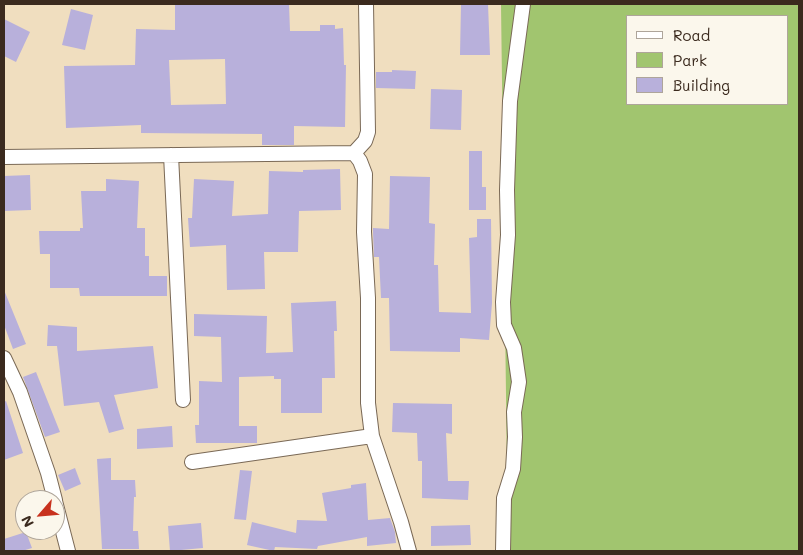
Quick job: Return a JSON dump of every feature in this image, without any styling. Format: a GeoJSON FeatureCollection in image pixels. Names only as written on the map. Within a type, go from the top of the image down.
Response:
{"type":"FeatureCollection","features":[{"type":"Feature","properties":{"kind":"street"},"geometry":{"type":"LineString","coordinates":[[4,157],[354,153],[365,141],[368,132],[366,4]]}},
{"type":"Feature","properties":{"kind":"street"},"geometry":{"type":"LineString","coordinates":[[502,551],[504,498],[513,469],[514,412],[519,382],[514,348],[504,325],[502,302],[508,235],[507,190],[510,101],[523,4]]}},
{"type":"Feature","properties":{"kind":"street"},"geometry":{"type":"LineString","coordinates":[[354,153],[360,161],[365,174],[364,232],[368,298],[368,403],[372,436],[409,551]]}},
{"type":"Feature","properties":{"kind":"street"},"geometry":{"type":"LineString","coordinates":[[171,155],[182,400]]}},
{"type":"Feature","properties":{"kind":"street"},"geometry":{"type":"LineString","coordinates":[[4,358],[20,392],[52,490]]}},
{"type":"Feature","properties":{"kind":"street"},"geometry":{"type":"LineString","coordinates":[[192,462],[372,436]]}},
{"type":"Feature","properties":{"kind":"green space"},"geometry":{"type":"Polygon","coordinates":[[[501,4],[799,4],[799,551],[508,551],[501,4]]]}},
{"type":"Feature","properties":{"kind":"building"},"geometry":{"type":"Polygon","coordinates":[[[175,4],[289,4],[290,31],[320,31],[320,25],[335,25],[335,29],[343,28],[344,65],[346,65],[345,127],[294,126],[294,145],[262,145],[262,134],[141,133],[141,125],[66,128],[64,66],[135,65],[136,29],[175,30],[175,4]],[[225,59],[169,60],[171,105],[226,104],[225,59]]]}},
{"type":"Feature","properties":{"kind":"building"},"geometry":{"type":"Polygon","coordinates":[[[461,4],[488,4],[490,55],[460,55],[461,4]]]}},
{"type":"Feature","properties":{"kind":"building"},"geometry":{"type":"Polygon","coordinates":[[[71,9],[93,15],[85,50],[62,45],[71,9]]]}},
{"type":"Feature","properties":{"kind":"building"},"geometry":{"type":"Polygon","coordinates":[[[4,19],[30,32],[16,62],[4,56],[4,19]]]}},
{"type":"Feature","properties":{"kind":"building"},"geometry":{"type":"Polygon","coordinates":[[[392,70],[416,71],[415,89],[376,88],[376,72],[392,72],[392,70]]]}},
{"type":"Feature","properties":{"kind":"building"},"geometry":{"type":"Polygon","coordinates":[[[431,89],[462,90],[461,130],[430,129],[431,89]]]}},
{"type":"Feature","properties":{"kind":"building"},"geometry":{"type":"Polygon","coordinates":[[[469,151],[482,151],[482,187],[486,187],[486,210],[469,210],[469,151]]]}},
{"type":"Feature","properties":{"kind":"building"},"geometry":{"type":"Polygon","coordinates":[[[340,169],[341,210],[299,211],[298,252],[264,252],[265,289],[227,290],[226,245],[190,247],[188,218],[192,218],[194,179],[234,181],[232,216],[268,214],[269,171],[303,172],[303,170],[340,169]]]}},
{"type":"Feature","properties":{"kind":"building"},"geometry":{"type":"Polygon","coordinates":[[[30,175],[31,210],[4,211],[4,176],[30,175]]]}},
{"type":"Feature","properties":{"kind":"building"},"geometry":{"type":"Polygon","coordinates":[[[390,176],[430,177],[429,223],[435,224],[434,265],[438,265],[439,312],[471,313],[469,238],[477,237],[477,219],[491,219],[492,303],[489,340],[460,338],[460,352],[390,351],[389,298],[381,298],[379,257],[374,257],[373,228],[389,229],[390,176]]]}},
{"type":"Feature","properties":{"kind":"building"},"geometry":{"type":"Polygon","coordinates":[[[106,179],[139,181],[137,228],[145,228],[145,256],[149,256],[149,276],[167,276],[167,296],[80,296],[79,288],[50,288],[50,254],[40,254],[39,231],[80,231],[80,228],[83,228],[81,191],[106,191],[106,179]]]}},
{"type":"Feature","properties":{"kind":"building"},"geometry":{"type":"Polygon","coordinates":[[[4,290],[26,344],[13,349],[4,325],[4,290]]]}},
{"type":"Feature","properties":{"kind":"building"},"geometry":{"type":"Polygon","coordinates":[[[336,301],[337,331],[334,331],[335,378],[322,378],[322,413],[281,413],[281,379],[274,379],[274,376],[239,377],[239,426],[257,426],[257,443],[196,443],[195,425],[199,425],[199,381],[222,382],[221,337],[194,336],[194,314],[267,316],[266,353],[293,352],[291,303],[336,301]]]}},
{"type":"Feature","properties":{"kind":"building"},"geometry":{"type":"Polygon","coordinates":[[[48,325],[77,327],[77,351],[153,346],[158,388],[114,395],[124,429],[109,433],[99,402],[64,406],[57,346],[47,346],[48,325]]]}},
{"type":"Feature","properties":{"kind":"building"},"geometry":{"type":"Polygon","coordinates":[[[36,372],[60,432],[45,437],[23,377],[36,372]]]}},
{"type":"Feature","properties":{"kind":"building"},"geometry":{"type":"Polygon","coordinates":[[[6,401],[23,453],[4,460],[4,402],[6,401]]]}},
{"type":"Feature","properties":{"kind":"building"},"geometry":{"type":"Polygon","coordinates":[[[393,403],[452,404],[452,434],[446,433],[448,481],[469,481],[468,500],[422,498],[422,461],[418,461],[417,433],[392,432],[393,403]]]}},
{"type":"Feature","properties":{"kind":"building"},"geometry":{"type":"Polygon","coordinates":[[[172,426],[173,447],[137,449],[137,429],[172,426]]]}},
{"type":"Feature","properties":{"kind":"building"},"geometry":{"type":"Polygon","coordinates":[[[111,458],[111,480],[135,480],[136,497],[134,497],[133,531],[138,531],[139,549],[102,549],[97,459],[111,458]]]}},
{"type":"Feature","properties":{"kind":"building"},"geometry":{"type":"Polygon","coordinates":[[[75,468],[81,484],[65,491],[58,475],[75,468]]]}},
{"type":"Feature","properties":{"kind":"building"},"geometry":{"type":"Polygon","coordinates":[[[240,470],[252,471],[246,520],[234,519],[240,470]]]}},
{"type":"Feature","properties":{"kind":"building"},"geometry":{"type":"Polygon","coordinates":[[[366,483],[368,520],[390,518],[395,532],[396,543],[367,546],[367,537],[318,546],[317,549],[275,547],[274,551],[247,545],[252,522],[296,533],[297,520],[327,521],[322,493],[351,488],[351,485],[366,483]]]}},
{"type":"Feature","properties":{"kind":"building"},"geometry":{"type":"Polygon","coordinates":[[[201,523],[203,548],[170,551],[168,526],[201,523]]]}},
{"type":"Feature","properties":{"kind":"building"},"geometry":{"type":"Polygon","coordinates":[[[470,525],[471,545],[431,546],[431,526],[470,525]]]}},
{"type":"Feature","properties":{"kind":"building"},"geometry":{"type":"Polygon","coordinates":[[[15,536],[15,540],[29,540],[32,548],[22,551],[4,551],[4,539],[15,536]]]}}]}
